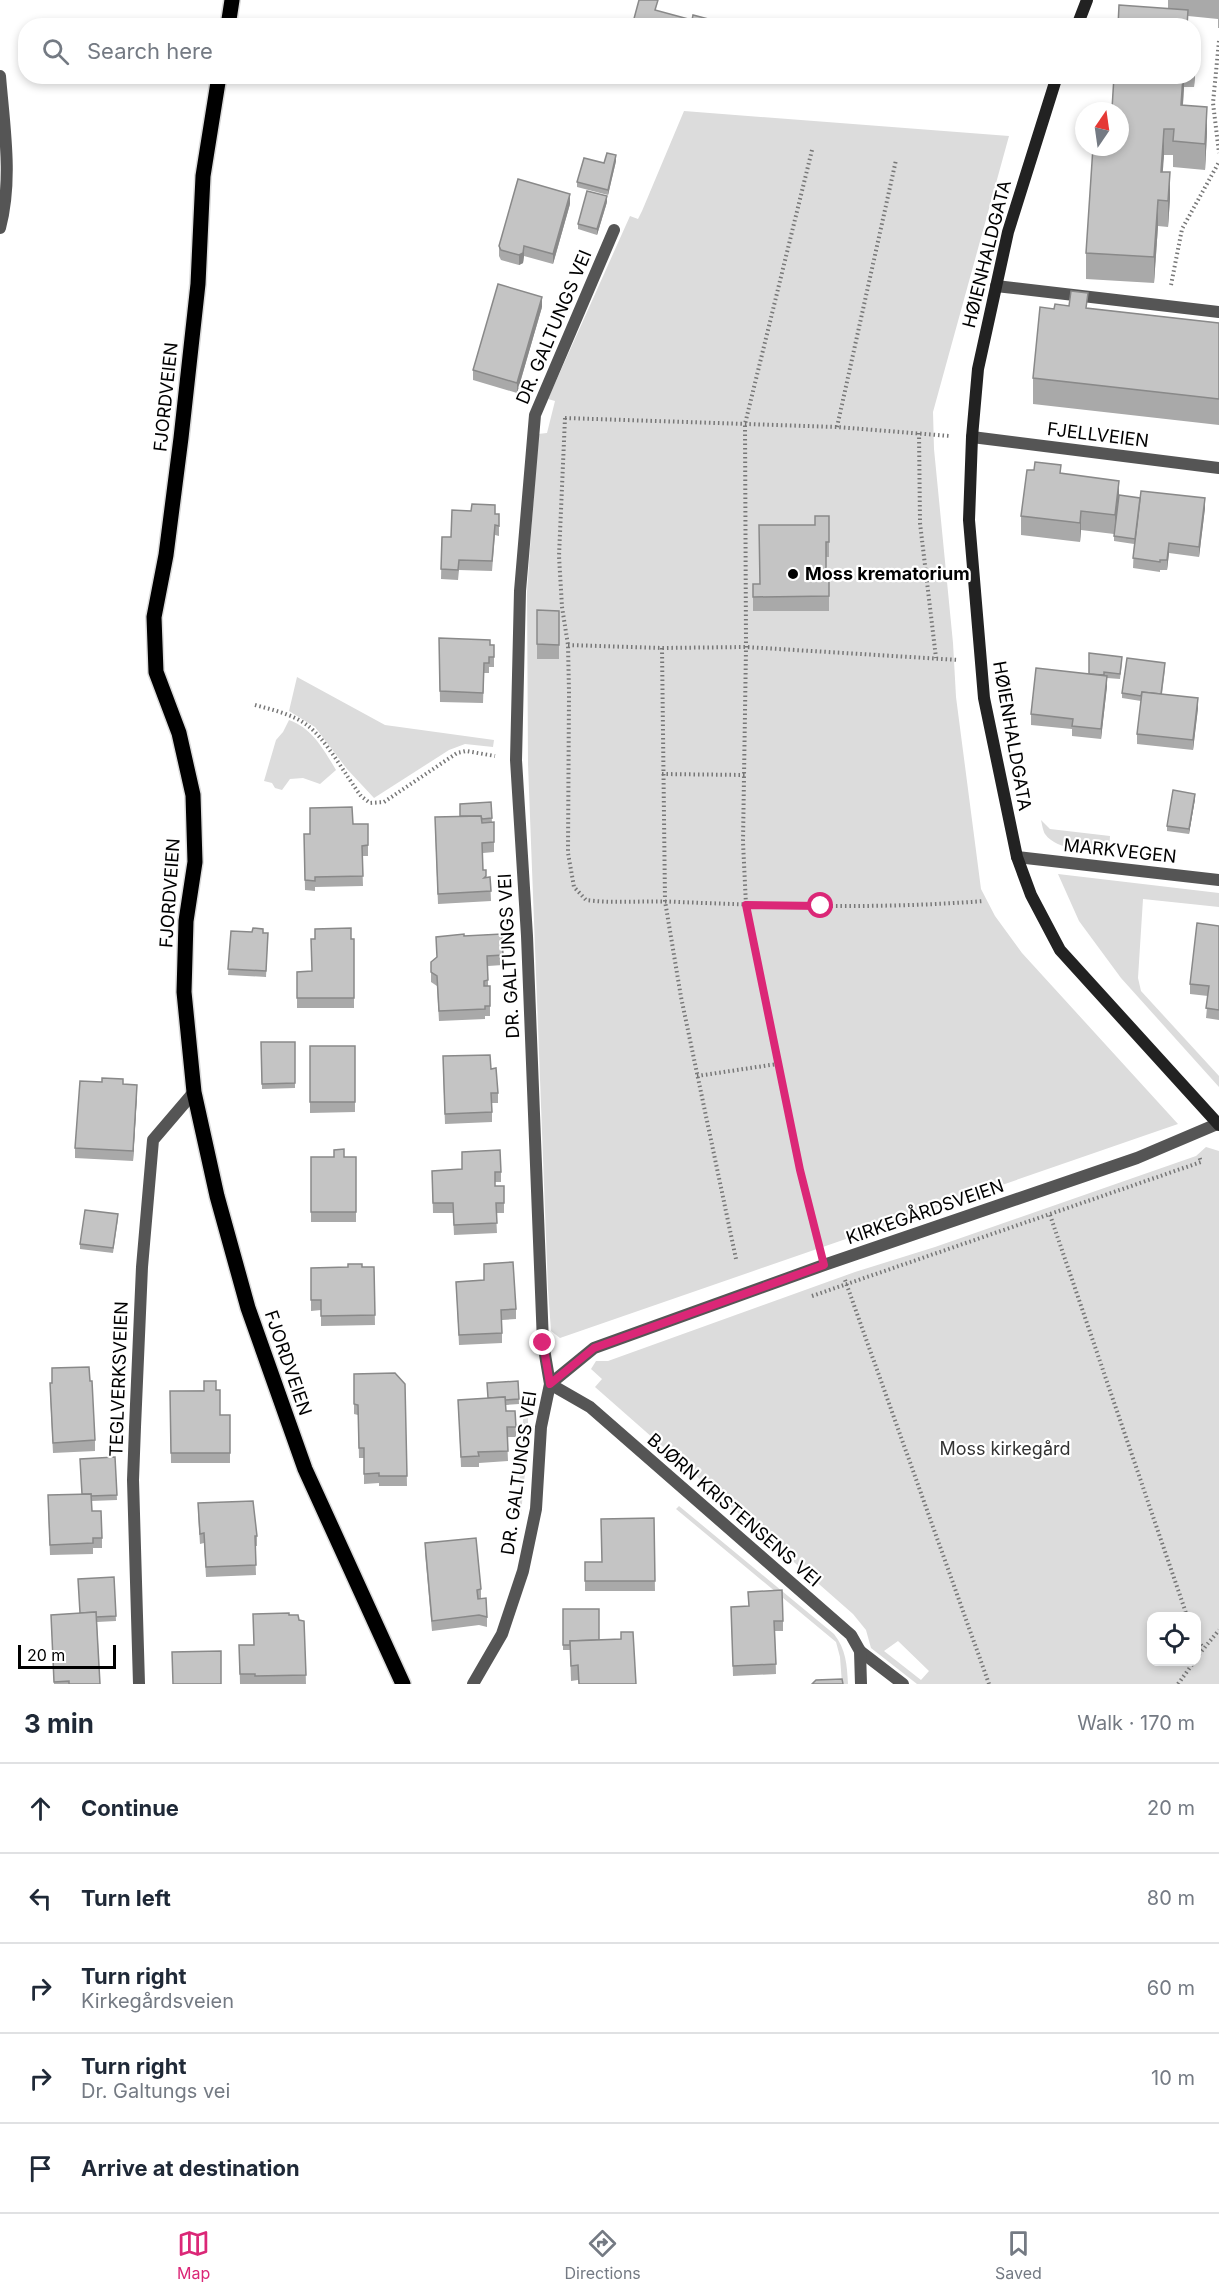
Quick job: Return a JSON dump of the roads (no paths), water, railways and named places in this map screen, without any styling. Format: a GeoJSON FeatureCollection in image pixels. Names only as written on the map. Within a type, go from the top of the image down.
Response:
{"type":"FeatureCollection","features":[{"type":"Feature","properties":{"kind":"main road"},"geometry":{"type":"LineString","coordinates":[[229,18],[232,0]]}},
{"type":"Feature","properties":{"kind":"main road","name":"FJORDVEIEN"},"geometry":{"type":"LineString","coordinates":[[218,84],[203,176],[198,284],[181,438],[166,555],[154,617],[156,672],[178,734],[193,795],[195,862],[186,921],[184,992],[194,1092],[217,1196],[248,1308],[305,1469],[403,1684]]}},
{"type":"Feature","properties":{"kind":"street"},"geometry":{"type":"LineString","coordinates":[[1080,18],[1087,0]]}},
{"type":"Feature","properties":{"kind":"street"},"geometry":{"type":"LineString","coordinates":[[0,76],[6,150],[5,207],[0,228]]}},
{"type":"Feature","properties":{"kind":"street","name":"HØIENHALDGATA"},"geometry":{"type":"LineString","coordinates":[[1054,84],[1008,231],[978,369],[972,437],[969,520],[984,698],[1017,856],[1031,895],[1060,950],[1218,1124]]}},
{"type":"Feature","properties":{"kind":"street","name":"DR. GALTUNGS VEI"},"geometry":{"type":"LineString","coordinates":[[473,1684],[502,1634],[523,1570],[536,1509],[541,1427],[550,1384],[543,1343],[527,936],[516,760],[520,591],[535,415],[614,230]]}},
{"type":"Feature","properties":{"kind":"street"},"geometry":{"type":"LineString","coordinates":[[996,286],[1219,312]]}},
{"type":"Feature","properties":{"kind":"street","name":"FJELLVEIEN"},"geometry":{"type":"LineString","coordinates":[[972,437],[1219,468]]}},
{"type":"Feature","properties":{"kind":"street","name":"MARKVEGEN"},"geometry":{"type":"LineString","coordinates":[[1017,856],[1219,880]]}},
{"type":"Feature","properties":{"kind":"street","name":"TEGLVERKSVEIEN"},"geometry":{"type":"LineString","coordinates":[[139,1684],[134,1459],[142,1267],[153,1140],[194,1092]]}},
{"type":"Feature","properties":{"kind":"street","name":"KIRKEGÅRDSVEIEN"},"geometry":{"type":"LineString","coordinates":[[550,1384],[594,1348],[824,1265],[1137,1158],[1218,1124]]}},
{"type":"Feature","properties":{"kind":"street","name":"BJØRN KRISTENSENS VEI"},"geometry":{"type":"LineString","coordinates":[[550,1384],[590,1407],[850,1635],[860,1651],[903,1684]]}},
{"type":"Feature","properties":{"kind":"street"},"geometry":{"type":"LineString","coordinates":[[860,1651],[861,1684]]}},
{"type":"Feature","properties":{"kind":"place","name":"Moss krematorium"},"geometry":{"type":"Point","coordinates":[793,574]}},
{"type":"Feature","properties":{"kind":"park label","name":"Moss kirkegård"},"geometry":{"type":"Point","coordinates":[1005,1449]}}]}
